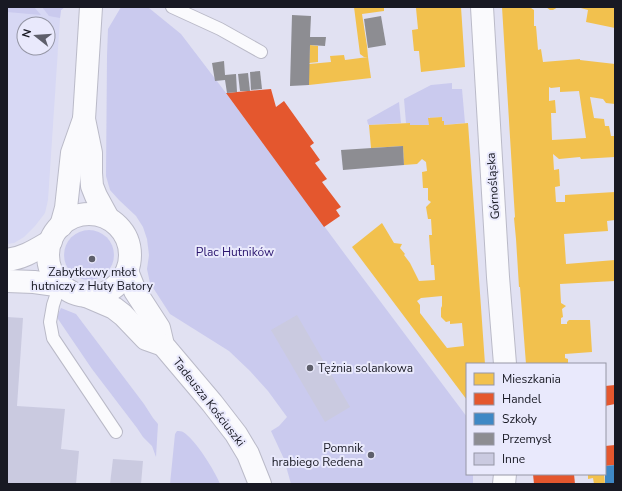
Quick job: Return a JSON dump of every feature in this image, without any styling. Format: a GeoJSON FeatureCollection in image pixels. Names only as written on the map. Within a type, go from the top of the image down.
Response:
{"type":"FeatureCollection","features":[{"type":"Feature","properties":{"kind":"street"},"geometry":{"type":"LineString","coordinates":[[84,119],[72,153],[66,208],[49,251],[50,265],[55,278],[69,291],[86,296],[106,292],[120,281],[130,260],[130,249],[123,232],[108,218],[92,186],[91,153],[84,119],[91,7]]}},
{"type":"Feature","properties":{"kind":"street","name":"Górnośląska"},"geometry":{"type":"LineString","coordinates":[[482,7],[498,277],[505,363]]}},
{"type":"Feature","properties":{"kind":"street"},"geometry":{"type":"LineString","coordinates":[[7,260],[19,258],[29,254],[56,234],[69,219],[76,216],[86,214],[108,218]]}},
{"type":"Feature","properties":{"kind":"street","name":"Tadeusza Kościuszki"},"geometry":{"type":"LineString","coordinates":[[126,271],[135,291],[159,328],[162,345]]}},
{"type":"Feature","properties":{"kind":"street"},"geometry":{"type":"LineString","coordinates":[[7,281],[34,282],[63,286]]}},
{"type":"Feature","properties":{"kind":"street","name":"Tadeusza Kościuszki"},"geometry":{"type":"LineString","coordinates":[[86,296],[114,308],[123,315],[146,339],[162,345],[236,434],[248,454],[260,484]]}},
{"type":"Feature","properties":{"kind":"lane"},"geometry":{"type":"LineString","coordinates":[[172,7],[220,29],[261,52]]}},
{"type":"Feature","properties":{"kind":"lane"},"geometry":{"type":"LineString","coordinates":[[63,286],[56,296],[53,304],[50,322],[53,338],[116,432]]}},
{"type":"Feature","properties":{"kind":"shaded area"},"geometry":{"type":"Polygon","coordinates":[[[7,7],[65,7],[61,10],[60,18],[48,200],[45,213],[35,226],[24,237],[14,243],[7,244],[7,7]]]}},
{"type":"Feature","properties":{"kind":"green space"},"geometry":{"type":"Polygon","coordinates":[[[7,7],[34,7],[41,15],[7,12],[7,7]]]}},
{"type":"Feature","properties":{"kind":"green space"},"geometry":{"type":"Polygon","coordinates":[[[42,7],[65,7],[61,10],[60,18],[56,16],[49,16],[42,7]]]}},
{"type":"Feature","properties":{"kind":"green space","name":"Plac Hutników"},"geometry":{"type":"Polygon","coordinates":[[[121,7],[149,8],[181,34],[466,416],[466,475],[473,475],[473,484],[291,484],[284,459],[271,431],[279,426],[287,417],[268,391],[229,351],[170,314],[150,283],[147,269],[149,255],[147,239],[143,227],[136,216],[110,190],[106,176],[108,29],[121,7]]]}},
{"type":"Feature","properties":{"kind":"green space"},"geometry":{"type":"Polygon","coordinates":[[[452,83],[452,89],[462,89],[465,123],[444,125],[442,117],[429,117],[429,125],[410,125],[410,123],[406,123],[404,99],[431,85],[452,83]]]}},
{"type":"Feature","properties":{"kind":"green space"},"geometry":{"type":"Polygon","coordinates":[[[399,102],[401,123],[368,124],[367,120],[399,102]]]}},
{"type":"Feature","properties":{"kind":"green space"},"geometry":{"type":"Polygon","coordinates":[[[84,230],[94,230],[107,237],[114,250],[114,260],[107,273],[94,280],[84,280],[75,276],[68,269],[64,260],[64,250],[68,241],[75,234],[84,230]]]}},
{"type":"Feature","properties":{"kind":"green space"},"geometry":{"type":"Polygon","coordinates":[[[61,308],[76,314],[158,424],[156,457],[152,446],[143,437],[92,369],[58,319],[58,314],[61,308]]]}},
{"type":"Feature","properties":{"kind":"green space"},"geometry":{"type":"Polygon","coordinates":[[[177,431],[183,432],[199,448],[214,471],[220,484],[170,484],[175,434],[177,431]]]}},
{"type":"Feature","properties":{"kind":"building: Mieszkania"},"geometry":{"type":"Polygon","coordinates":[[[354,7],[384,7],[384,11],[362,14],[368,57],[364,57],[360,54],[354,7]]]}},
{"type":"Feature","properties":{"kind":"building: Mieszkania"},"geometry":{"type":"Polygon","coordinates":[[[461,7],[465,67],[421,72],[419,51],[414,51],[412,30],[418,29],[416,8],[461,7]]]}},
{"type":"Feature","properties":{"kind":"building: Mieszkania"},"geometry":{"type":"Polygon","coordinates":[[[502,7],[531,7],[534,10],[534,26],[536,26],[538,50],[541,49],[543,62],[580,59],[615,64],[615,104],[606,103],[603,99],[590,97],[594,118],[604,119],[605,126],[609,126],[611,136],[615,136],[615,157],[581,159],[580,157],[559,159],[553,154],[554,170],[559,169],[560,186],[555,187],[556,202],[565,202],[565,195],[615,192],[615,220],[607,221],[608,231],[564,234],[566,264],[615,260],[615,281],[560,284],[561,303],[566,306],[562,309],[563,317],[561,318],[561,324],[567,324],[569,320],[590,320],[592,352],[565,354],[565,358],[568,359],[568,363],[526,363],[519,287],[502,7]],[[549,87],[549,101],[555,100],[556,113],[551,113],[552,140],[586,138],[579,91],[560,92],[560,87],[549,87]]]}},
{"type":"Feature","properties":{"kind":"building: Mieszkania"},"geometry":{"type":"Polygon","coordinates":[[[546,7],[558,7],[550,10],[546,7]]]}},
{"type":"Feature","properties":{"kind":"building: Mieszkania"},"geometry":{"type":"Polygon","coordinates":[[[577,7],[615,7],[615,28],[586,22],[588,10],[577,7]]]}},
{"type":"Feature","properties":{"kind":"building: Mieszkania"},"geometry":{"type":"Polygon","coordinates":[[[310,45],[318,46],[318,62],[309,63],[310,45]]]}},
{"type":"Feature","properties":{"kind":"building: Mieszkania"},"geometry":{"type":"Polygon","coordinates":[[[344,55],[345,60],[368,57],[371,78],[309,85],[309,64],[331,62],[330,56],[344,55]]]}},
{"type":"Feature","properties":{"kind":"building: Mieszkania"},"geometry":{"type":"Polygon","coordinates":[[[442,117],[444,125],[468,123],[485,363],[466,363],[466,399],[352,247],[382,223],[394,243],[402,244],[400,248],[405,254],[404,255],[419,281],[435,280],[434,265],[431,265],[429,235],[432,235],[431,219],[428,219],[426,207],[431,202],[428,200],[428,188],[423,188],[422,172],[427,171],[426,162],[422,159],[417,164],[404,165],[403,146],[371,148],[369,125],[410,123],[410,125],[429,125],[428,118],[442,117]],[[442,296],[421,298],[417,301],[420,305],[420,313],[447,348],[464,346],[462,323],[450,324],[450,321],[446,322],[441,317],[442,296]]]}},
{"type":"Feature","properties":{"kind":"building: Mieszkania"},"geometry":{"type":"Polygon","coordinates":[[[588,475],[604,475],[605,484],[594,484],[593,478],[588,479],[588,475]]]}},
{"type":"Feature","properties":{"kind":"building: Handel"},"geometry":{"type":"Polygon","coordinates":[[[271,89],[276,107],[284,101],[314,143],[310,146],[320,160],[315,163],[327,179],[322,182],[341,207],[336,210],[340,216],[324,227],[226,93],[271,89]]]}},
{"type":"Feature","properties":{"kind":"building: Handel"},"geometry":{"type":"Polygon","coordinates":[[[615,385],[615,404],[606,406],[606,386],[615,385]]]}},
{"type":"Feature","properties":{"kind":"building: Handel"},"geometry":{"type":"Polygon","coordinates":[[[615,445],[615,465],[606,466],[606,446],[615,445]]]}},
{"type":"Feature","properties":{"kind":"building: Handel"},"geometry":{"type":"Polygon","coordinates":[[[533,475],[574,475],[575,484],[534,484],[533,475]]]}},
{"type":"Feature","properties":{"kind":"building: Szkoły"},"geometry":{"type":"Polygon","coordinates":[[[615,465],[615,484],[605,484],[606,466],[615,465]]]}},
{"type":"Feature","properties":{"kind":"building: Przemysł"},"geometry":{"type":"Polygon","coordinates":[[[292,15],[311,16],[310,37],[326,37],[325,46],[310,45],[309,85],[290,86],[292,15]]]}},
{"type":"Feature","properties":{"kind":"building: Przemysł"},"geometry":{"type":"Polygon","coordinates":[[[381,16],[386,45],[368,48],[364,19],[381,16]]]}},
{"type":"Feature","properties":{"kind":"building: Przemysł"},"geometry":{"type":"Polygon","coordinates":[[[224,61],[225,75],[236,74],[237,92],[227,93],[225,80],[215,81],[212,63],[224,61]]]}},
{"type":"Feature","properties":{"kind":"building: Przemysł"},"geometry":{"type":"Polygon","coordinates":[[[260,71],[262,89],[251,90],[250,72],[260,71]]]}},
{"type":"Feature","properties":{"kind":"building: Przemysł"},"geometry":{"type":"Polygon","coordinates":[[[248,73],[250,91],[240,91],[238,74],[248,73]]]}},
{"type":"Feature","properties":{"kind":"building: Przemysł"},"geometry":{"type":"Polygon","coordinates":[[[403,146],[404,165],[343,170],[341,150],[403,146]]]}},
{"type":"Feature","properties":{"kind":"building: Inne","name":"Tężnia solankowa"},"geometry":{"type":"Polygon","coordinates":[[[297,315],[350,407],[325,422],[271,330],[297,315]]]}},
{"type":"Feature","properties":{"kind":"building: Inne"},"geometry":{"type":"Polygon","coordinates":[[[7,317],[23,318],[17,406],[65,409],[61,449],[79,451],[76,484],[7,484],[7,317]]]}},
{"type":"Feature","properties":{"kind":"building: Inne"},"geometry":{"type":"Polygon","coordinates":[[[113,459],[143,461],[141,484],[110,484],[113,459]]]}},
{"type":"Feature","properties":{"kind":"place","name":"Zabytkowy młot hutniczy z Huty Batory"},"geometry":{"type":"Point","coordinates":[92,259]}},
{"type":"Feature","properties":{"kind":"place","name":"Tężnia solankowa"},"geometry":{"type":"Point","coordinates":[310,368]}},
{"type":"Feature","properties":{"kind":"place","name":"Pomnik hrabiego Redena"},"geometry":{"type":"Point","coordinates":[371,455]}}]}
